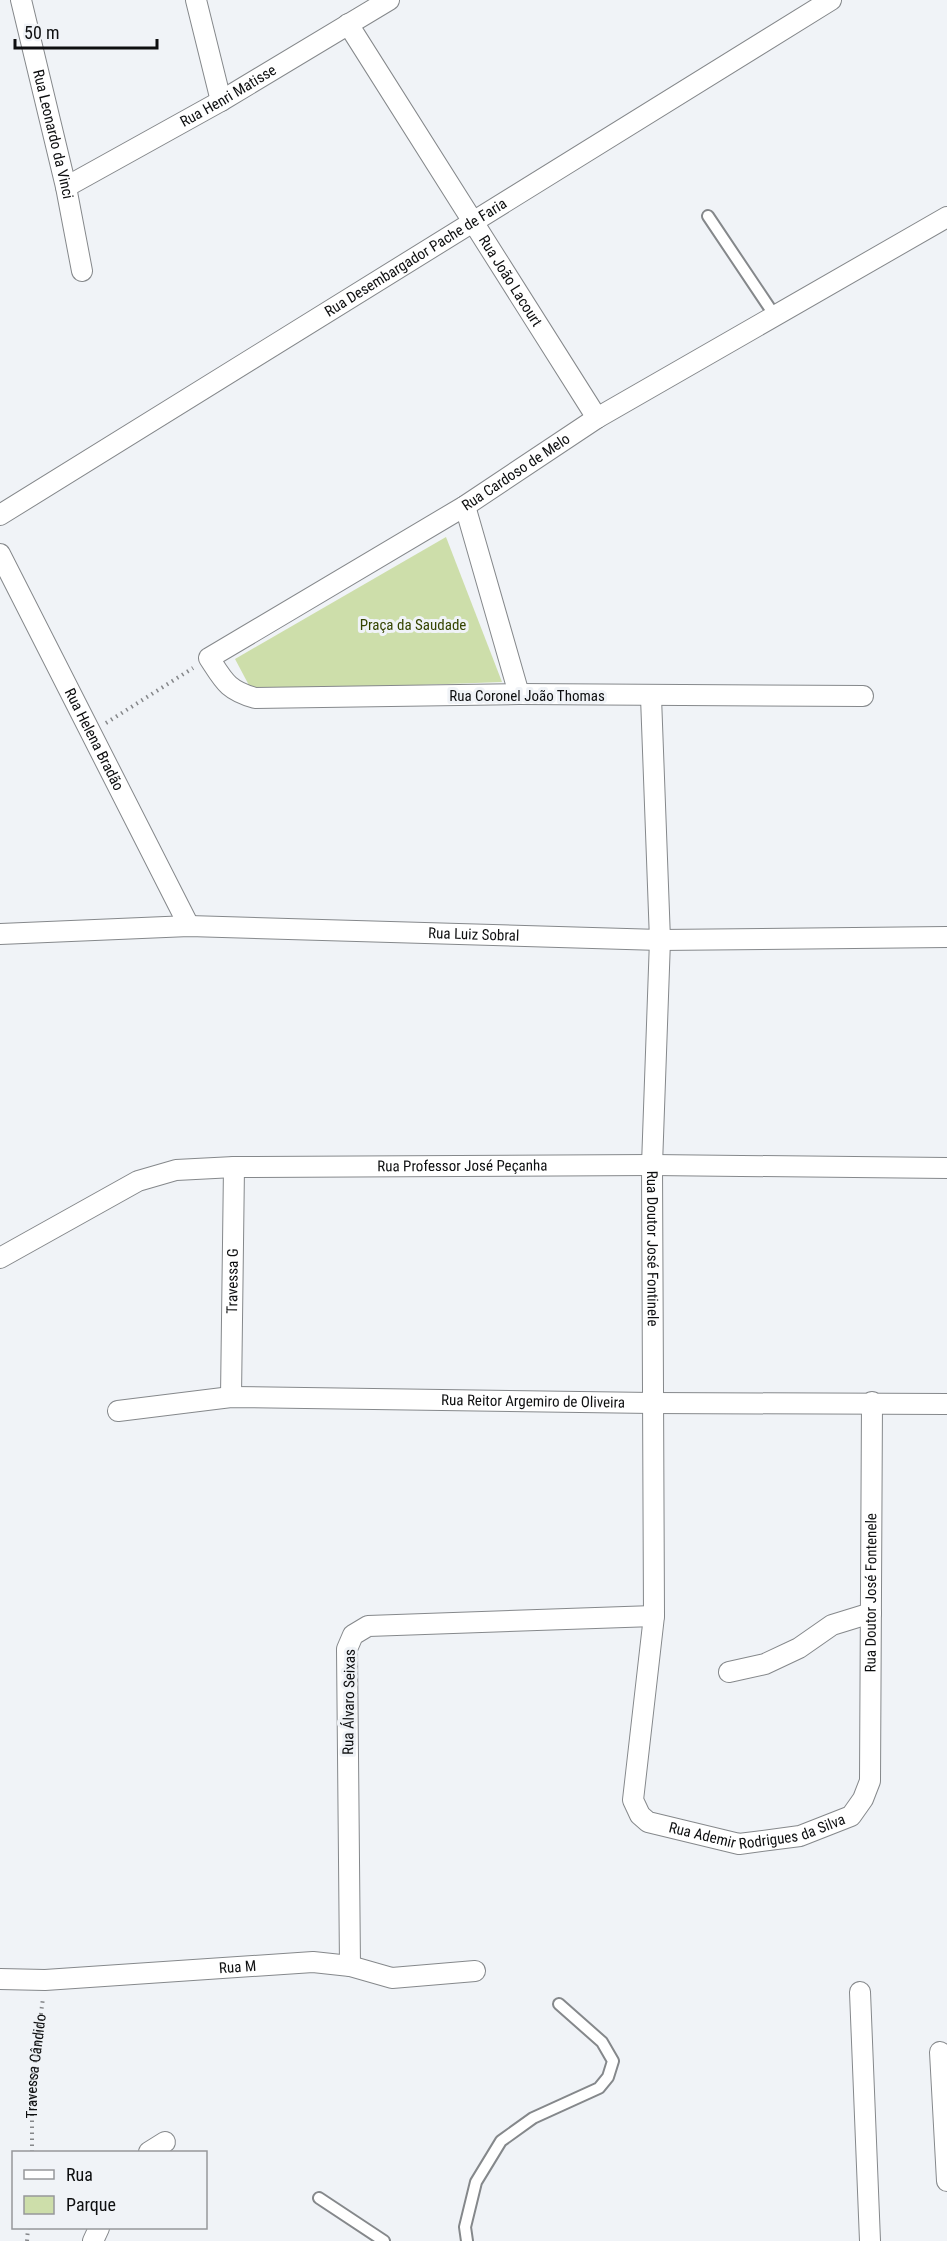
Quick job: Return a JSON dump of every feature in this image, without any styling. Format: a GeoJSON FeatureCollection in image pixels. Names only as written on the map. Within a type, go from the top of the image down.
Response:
{"type":"FeatureCollection","features":[{"type":"Feature","properties":{"kind":"street","name":"Rua Leonardo da Vinci"},"geometry":{"type":"LineString","coordinates":[[21,0],[66,187],[82,271]]}},
{"type":"Feature","properties":{"kind":"street"},"geometry":{"type":"LineString","coordinates":[[196,0],[221,101]]}},
{"type":"Feature","properties":{"kind":"street","name":"Rua Henri Matisse"},"geometry":{"type":"LineString","coordinates":[[66,187],[221,101],[389,0]]}},
{"type":"Feature","properties":{"kind":"street","name":"Rua Desembargador Pache de Faria"},"geometry":{"type":"LineString","coordinates":[[0,515],[826,1]]}},
{"type":"Feature","properties":{"kind":"street","name":"Rua João Lacourt"},"geometry":{"type":"LineString","coordinates":[[348,24],[597,418]]}},
{"type":"Feature","properties":{"kind":"street","name":"Rua Cardoso de Melo"},"geometry":{"type":"LineString","coordinates":[[209,658],[465,506],[597,418],[947,217]]}},
{"type":"Feature","properties":{"kind":"street"},"geometry":{"type":"LineString","coordinates":[[465,506],[519,694]]}},
{"type":"Feature","properties":{"kind":"street","name":"Rua Helena Bradão"},"geometry":{"type":"LineString","coordinates":[[0,554],[189,926]]}},
{"type":"Feature","properties":{"kind":"street","name":"Rua Coronel João Thomas"},"geometry":{"type":"LineString","coordinates":[[209,658],[227,686],[237,693],[255,698],[519,694],[651,697],[863,696]]}},
{"type":"Feature","properties":{"kind":"street","name":"Rua Doutor José Fontinele"},"geometry":{"type":"LineString","coordinates":[[633,1800],[654,1616],[652,1165],[660,940],[651,697]]}},
{"type":"Feature","properties":{"kind":"street","name":"Rua Luiz Sobral"},"geometry":{"type":"LineString","coordinates":[[0,934],[189,926],[660,940],[947,937]]}},
{"type":"Feature","properties":{"kind":"street","name":"Rua Professor José Peçanha"},"geometry":{"type":"LineString","coordinates":[[0,1258],[138,1181],[176,1170],[234,1167],[652,1165],[947,1168]]}},
{"type":"Feature","properties":{"kind":"street","name":"Travessa G"},"geometry":{"type":"LineString","coordinates":[[231,1397],[234,1167]]}},
{"type":"Feature","properties":{"kind":"street","name":"Rua Reitor Argemiro de Oliveira"},"geometry":{"type":"LineString","coordinates":[[118,1411],[231,1397],[652,1403],[947,1404]]}},
{"type":"Feature","properties":{"kind":"street","name":"Rua Doutor José Fontenele"},"geometry":{"type":"LineString","coordinates":[[870,1781],[872,1402]]}},
{"type":"Feature","properties":{"kind":"street"},"geometry":{"type":"LineString","coordinates":[[729,1672],[765,1664],[799,1648],[832,1625],[871,1612]]}},
{"type":"Feature","properties":{"kind":"street","name":"Rua Álvaro Seixas"},"geometry":{"type":"LineString","coordinates":[[350,1966],[347,1649],[353,1635],[368,1626],[654,1616]]}},
{"type":"Feature","properties":{"kind":"street","name":"Rua Ademir Rodrigues da Silva"},"geometry":{"type":"LineString","coordinates":[[633,1800],[640,1815],[648,1822],[739,1844],[800,1836],[851,1816],[863,1799],[870,1781]]}},
{"type":"Feature","properties":{"kind":"street","name":"Rua M"},"geometry":{"type":"LineString","coordinates":[[0,1979],[45,1980],[313,1962],[350,1966],[392,1978],[475,1971]]}},
{"type":"Feature","properties":{"kind":"street"},"geometry":{"type":"LineString","coordinates":[[860,1992],[870,2241]]}},
{"type":"Feature","properties":{"kind":"street"},"geometry":{"type":"LineString","coordinates":[[940,2052],[947,2181]]}},
{"type":"Feature","properties":{"kind":"lane"},"geometry":{"type":"LineString","coordinates":[[708,216],[775,316]]}},
{"type":"Feature","properties":{"kind":"lane"},"geometry":{"type":"LineString","coordinates":[[467,2241],[465,2227],[476,2182],[501,2141],[533,2118],[599,2088],[609,2077],[613,2061],[602,2042],[559,2004]]}},
{"type":"Feature","properties":{"kind":"lane"},"geometry":{"type":"LineString","coordinates":[[319,2198],[384,2241]]}},
{"type":"Feature","properties":{"kind":"path"},"geometry":{"type":"LineString","coordinates":[[90,733],[209,658]]}},
{"type":"Feature","properties":{"kind":"path","name":"Travessa Cândido"},"geometry":{"type":"LineString","coordinates":[[32,2151],[32,2084],[45,1980]]}},
{"type":"Feature","properties":{"kind":"green space","name":"Praça da Saudade"},"geometry":{"type":"Polygon","coordinates":[[[446,537],[502,682],[252,691],[235,659],[446,537]]]}}]}
